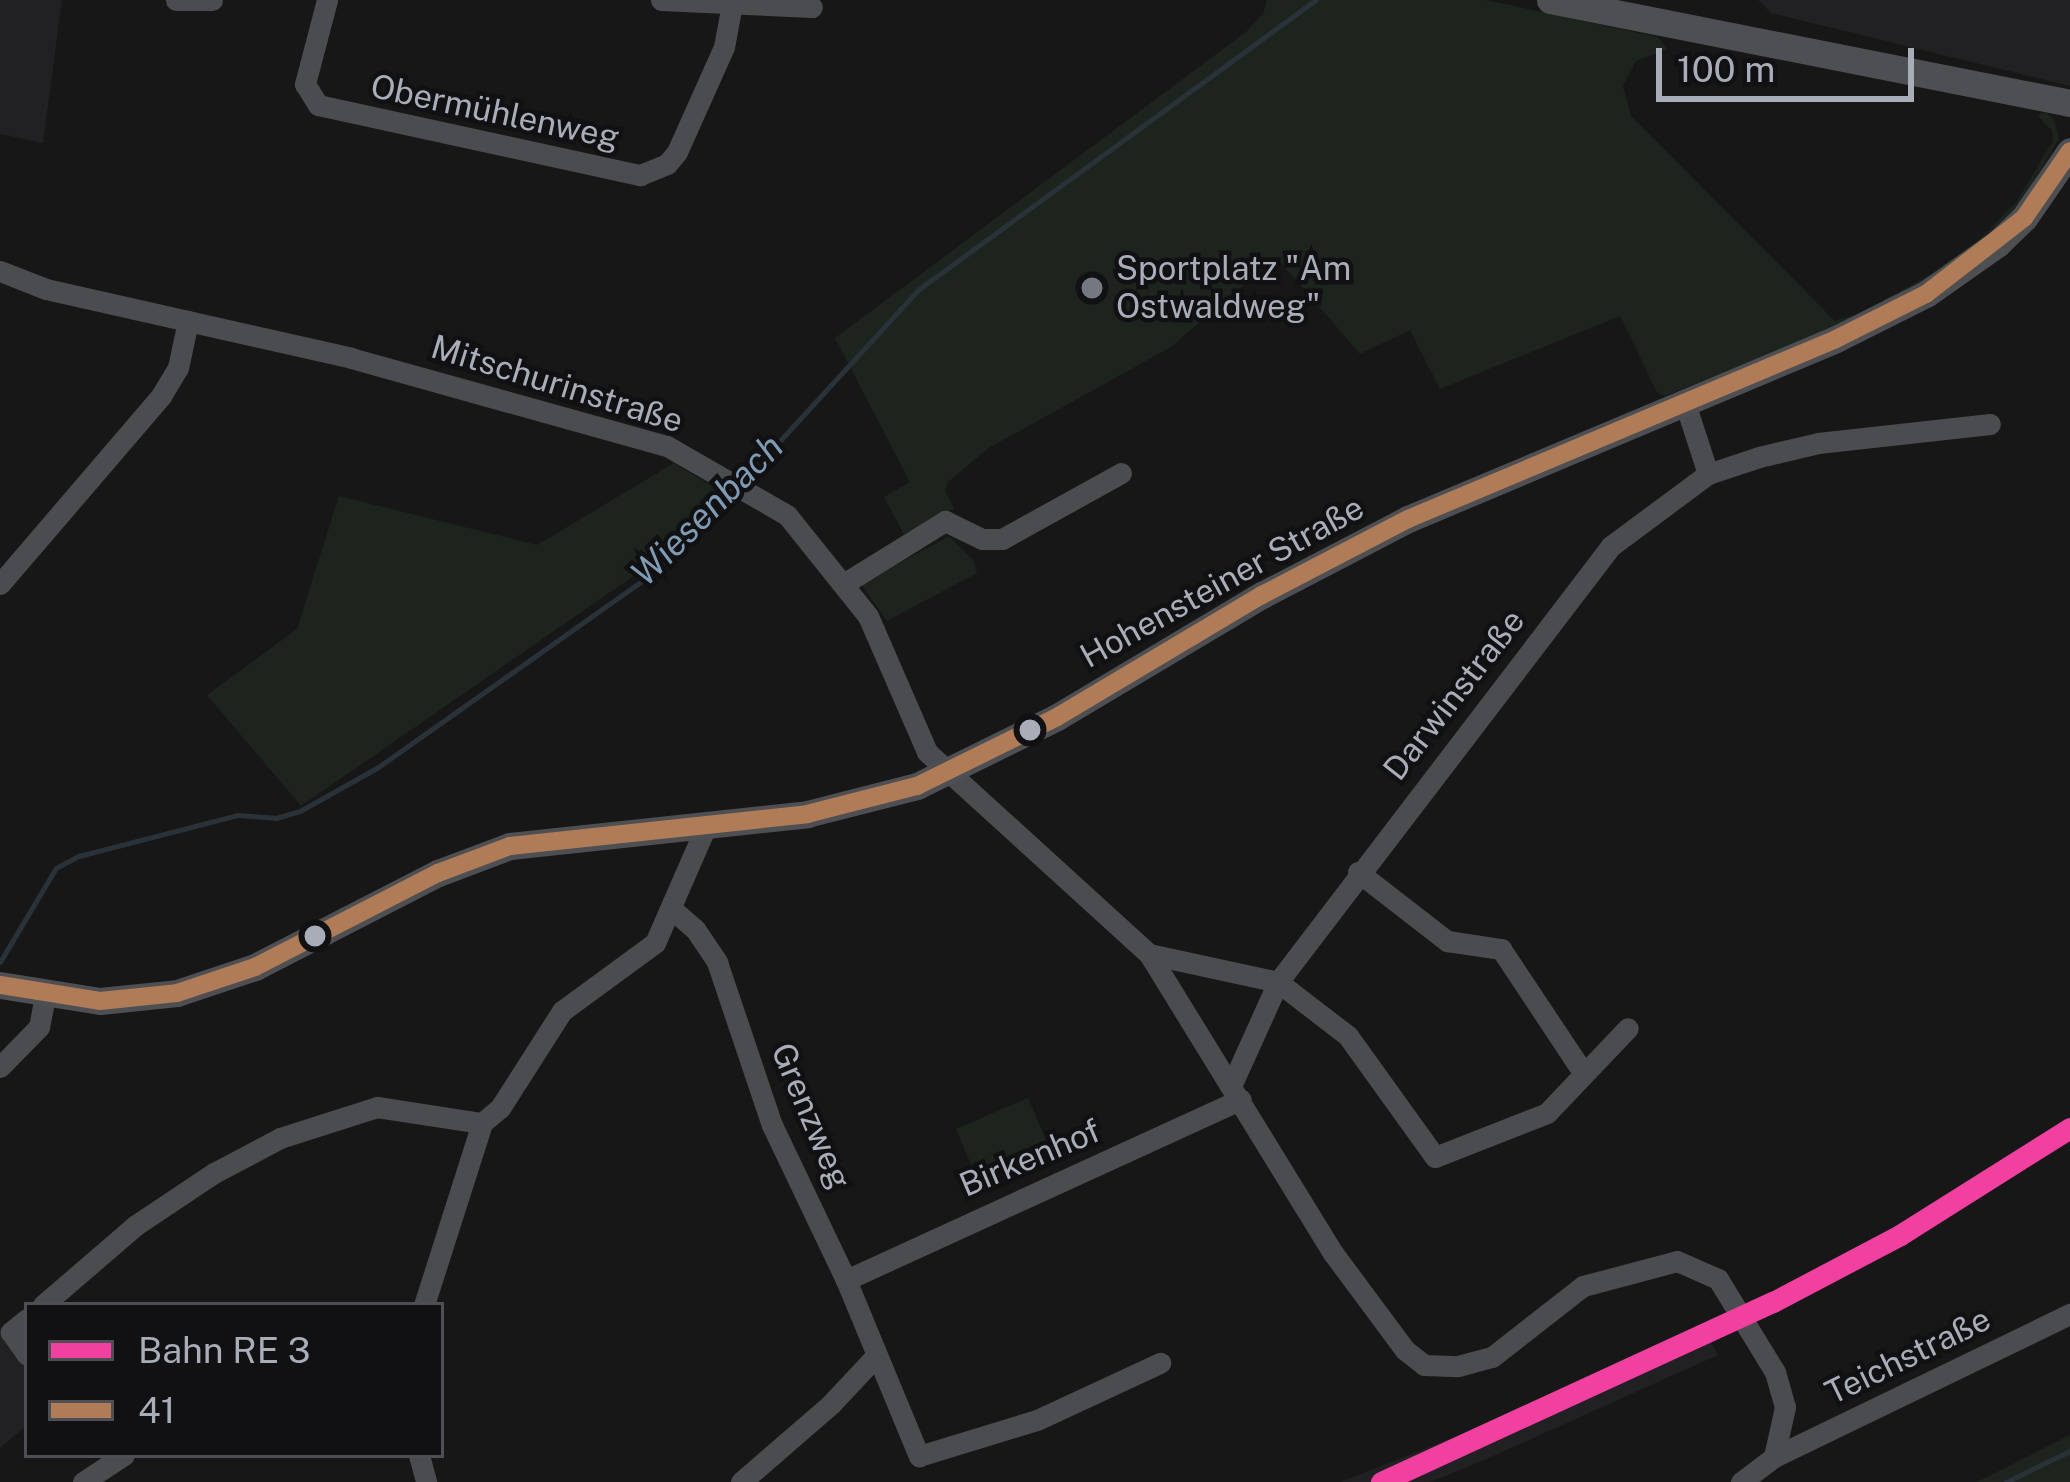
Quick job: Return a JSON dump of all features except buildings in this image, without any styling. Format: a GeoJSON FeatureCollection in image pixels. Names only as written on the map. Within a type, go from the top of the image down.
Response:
{"type":"FeatureCollection","features":[{"type":"Feature","properties":{"kind":"main road"},"geometry":{"type":"LineString","coordinates":[[1550,0],[2070,103]]}},
{"type":"Feature","properties":{"kind":"main road","name":"Hohensteiner Straße"},"geometry":{"type":"LineString","coordinates":[[5,986],[45,996],[142,998],[214,983],[478,856],[546,839],[853,806],[947,773],[1057,717],[1321,562],[1684,400],[1836,339],[1926,294],[2024,218],[2070,151]]}},
{"type":"Feature","properties":{"kind":"street"},"geometry":{"type":"LineString","coordinates":[[176,0],[212,0]]}},
{"type":"Feature","properties":{"kind":"street","name":"Obermühlenweg"},"geometry":{"type":"LineString","coordinates":[[327,0],[305,84],[318,105],[640,176],[667,164],[676,152],[724,47],[732,4]]}},
{"type":"Feature","properties":{"kind":"street"},"geometry":{"type":"LineString","coordinates":[[661,0],[812,7]]}},
{"type":"Feature","properties":{"kind":"street","name":"Mitschurinstraße"},"geometry":{"type":"LineString","coordinates":[[0,271],[46,289],[352,358],[667,446],[787,515],[845,583],[886,651],[928,752],[1149,954]]}},
{"type":"Feature","properties":{"kind":"street"},"geometry":{"type":"LineString","coordinates":[[0,584],[160,396],[178,368],[188,321]]}},
{"type":"Feature","properties":{"kind":"street"},"geometry":{"type":"LineString","coordinates":[[1684,400],[1708,474]]}},
{"type":"Feature","properties":{"kind":"street","name":"Darwinstraße"},"geometry":{"type":"LineString","coordinates":[[1237,1091],[1278,982],[1611,546],[1708,474],[1818,443],[1990,424]]}},
{"type":"Feature","properties":{"kind":"street"},"geometry":{"type":"LineString","coordinates":[[845,583],[945,521],[982,539],[1003,539],[1121,472]]}},
{"type":"Feature","properties":{"kind":"street"},"geometry":{"type":"LineString","coordinates":[[425,1302],[482,1123],[500,1108],[562,1010],[656,943],[674,911],[707,824]]}},
{"type":"Feature","properties":{"kind":"street"},"geometry":{"type":"LineString","coordinates":[[1358,872],[1447,941],[1502,949],[1582,1071]]}},
{"type":"Feature","properties":{"kind":"street","name":"Grenzweg"},"geometry":{"type":"LineString","coordinates":[[674,911],[695,929],[717,962],[772,1125],[846,1280],[874,1358],[920,1456],[1037,1420],[1160,1364]]}},
{"type":"Feature","properties":{"kind":"street"},"geometry":{"type":"LineString","coordinates":[[1149,954],[1278,982],[1348,1036],[1435,1157],[1546,1113],[1628,1028]]}},
{"type":"Feature","properties":{"kind":"street"},"geometry":{"type":"LineString","coordinates":[[1149,954],[1344,1269],[1405,1350],[1424,1365],[1458,1366],[1492,1357],[1583,1286],[1677,1261],[1718,1279],[1775,1372],[1785,1407],[1774,1457]]}},
{"type":"Feature","properties":{"kind":"street"},"geometry":{"type":"LineString","coordinates":[[0,1067],[39,1027],[45,996]]}},
{"type":"Feature","properties":{"kind":"street","name":"Birkenhof"},"geometry":{"type":"LineString","coordinates":[[846,1280],[1237,1091]]}},
{"type":"Feature","properties":{"kind":"street"},"geometry":{"type":"LineString","coordinates":[[47,1302],[136,1226],[214,1173],[280,1138],[377,1107],[482,1123]]}},
{"type":"Feature","properties":{"kind":"street","name":"Teichstraße"},"geometry":{"type":"LineString","coordinates":[[1741,1482],[1774,1457],[2070,1314]]}},
{"type":"Feature","properties":{"kind":"street"},"geometry":{"type":"LineString","coordinates":[[24,1321],[11,1332],[24,1351]]}},
{"type":"Feature","properties":{"kind":"street"},"geometry":{"type":"LineString","coordinates":[[741,1482],[831,1404],[874,1358]]}},
{"type":"Feature","properties":{"kind":"street"},"geometry":{"type":"LineString","coordinates":[[83,1482],[108,1458]]}},
{"type":"Feature","properties":{"kind":"shaded area"},"geometry":{"type":"Polygon","coordinates":[[[0,0],[62,0],[43,143],[0,134],[0,0]]]}},
{"type":"Feature","properties":{"kind":"shaded area"},"geometry":{"type":"Polygon","coordinates":[[[1267,0],[1486,0],[1658,37],[1667,49],[1636,61],[1623,86],[1631,116],[1835,321],[1858,314],[1933,273],[1982,237],[2017,201],[2053,141],[2052,131],[2038,116],[2045,112],[2054,119],[2059,139],[2022,200],[1985,240],[1880,309],[1665,396],[1657,392],[1620,316],[1440,389],[1410,330],[1360,354],[1276,257],[1171,347],[987,449],[948,482],[945,491],[954,508],[904,534],[884,497],[910,482],[835,338],[1246,32],[1263,14],[1267,0]]]}},
{"type":"Feature","properties":{"kind":"shaded area"},"geometry":{"type":"Polygon","coordinates":[[[1758,0],[2070,0],[2070,86],[1771,13],[1758,0]]]}},
{"type":"Feature","properties":{"kind":"shaded area"},"geometry":{"type":"Polygon","coordinates":[[[674,463],[723,493],[651,564],[301,806],[207,695],[297,629],[339,496],[537,545],[674,463]]]}},
{"type":"Feature","properties":{"kind":"shaded area"},"geometry":{"type":"Polygon","coordinates":[[[949,536],[974,561],[977,573],[887,621],[861,584],[949,536]]]}},
{"type":"Feature","properties":{"kind":"shaded area"},"geometry":{"type":"Polygon","coordinates":[[[1028,1098],[1047,1142],[975,1174],[956,1129],[1028,1098]]]}},
{"type":"Feature","properties":{"kind":"shaded area"},"geometry":{"type":"Polygon","coordinates":[[[1701,1325],[1718,1355],[1482,1461],[1431,1482],[1341,1482],[1507,1416],[1701,1325]]]}},
{"type":"Feature","properties":{"kind":"shaded area"},"geometry":{"type":"Polygon","coordinates":[[[0,1327],[24,1358],[24,1428],[0,1448],[0,1327]]]}},
{"type":"Feature","properties":{"kind":"shaded area"},"geometry":{"type":"Polygon","coordinates":[[[2070,1435],[2070,1482],[1977,1482],[2070,1435]]]}},
{"type":"Feature","properties":{"kind":"waterway","name":"Wiesenbach"},"geometry":{"type":"LineString","coordinates":[[744,480],[918,290],[1316,0]]}},
{"type":"Feature","properties":{"kind":"waterway","name":"Wiesenbach"},"geometry":{"type":"LineString","coordinates":[[0,962],[56,868],[79,856],[237,815],[276,818],[300,811],[377,768],[653,573],[732,493]]}},
{"type":"Feature","properties":{"kind":"waterway"},"geometry":{"type":"LineString","coordinates":[[2006,1482],[2070,1451]]}},
{"type":"Feature","properties":{"kind":"transit line","name":"41"},"geometry":{"type":"LineString","coordinates":[[0,985],[100,1001],[177,993],[255,967],[438,873],[510,846],[807,814],[917,786],[1057,717],[1262,595],[1408,519],[1836,339],[1926,294],[2024,218],[2070,151]]}},
{"type":"Feature","properties":{"kind":"transit line"},"geometry":{"type":"LineString","coordinates":[[1381,1482],[1773,1302],[1900,1235],[2070,1128]]}},
{"type":"Feature","properties":{"kind":"place","name":"Sportplatz \"Am Ostwaldweg\""},"geometry":{"type":"Point","coordinates":[1092,288]}}]}
